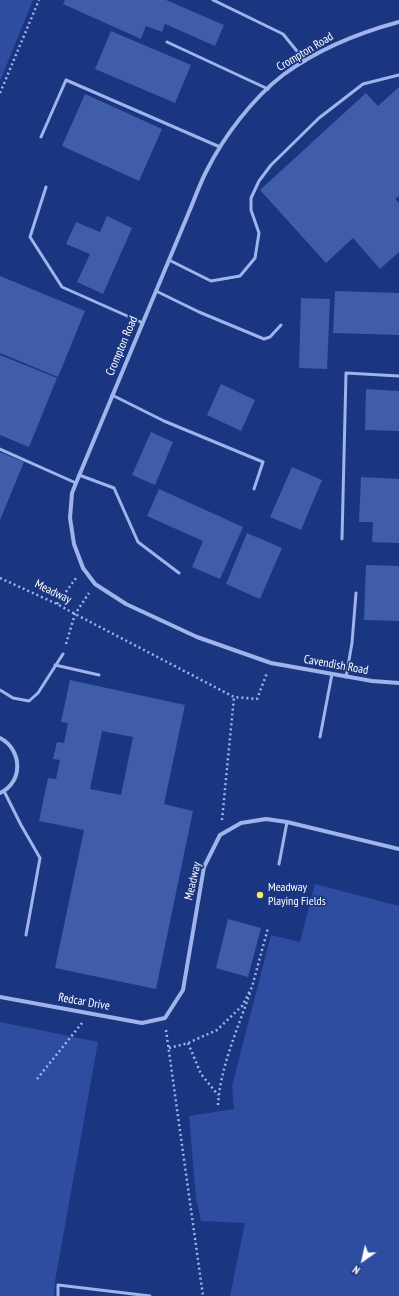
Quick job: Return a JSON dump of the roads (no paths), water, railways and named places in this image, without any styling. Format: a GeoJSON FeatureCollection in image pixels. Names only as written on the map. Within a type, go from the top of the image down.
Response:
{"type":"FeatureCollection","features":[{"type":"Feature","properties":{"kind":"street","name":"Crompton Road"},"geometry":{"type":"LineString","coordinates":[[271,663],[197,637],[126,604],[95,584],[83,568],[74,544],[70,518],[72,493],[207,169],[220,147],[252,103],[282,76],[305,61],[337,44],[379,27],[399,22]]}},
{"type":"Feature","properties":{"kind":"street","name":"Cavendish Road"},"geometry":{"type":"LineString","coordinates":[[271,663],[346,677],[399,683]]}},
{"type":"Feature","properties":{"kind":"street"},"geometry":{"type":"LineString","coordinates":[[0,738],[5,740],[12,748],[17,758],[18,768],[12,784],[2,792]]}},
{"type":"Feature","properties":{"kind":"street","name":"Meadway"},"geometry":{"type":"LineString","coordinates":[[165,1018],[183,990],[204,867],[220,835],[241,823],[266,819],[287,822]]}},
{"type":"Feature","properties":{"kind":"street"},"geometry":{"type":"LineString","coordinates":[[287,822],[399,849]]}},
{"type":"Feature","properties":{"kind":"street","name":"Redcar Drive"},"geometry":{"type":"LineString","coordinates":[[0,997],[142,1023],[165,1018]]}},
{"type":"Feature","properties":{"kind":"lane"},"geometry":{"type":"LineString","coordinates":[[213,0],[283,34],[305,61]]}},
{"type":"Feature","properties":{"kind":"lane"},"geometry":{"type":"LineString","coordinates":[[167,42],[268,88]]}},
{"type":"Feature","properties":{"kind":"lane"},"geometry":{"type":"LineString","coordinates":[[169,260],[211,281],[240,276],[255,258],[259,233],[251,210],[251,198],[258,181],[271,164],[319,118],[363,84],[399,75]]}},
{"type":"Feature","properties":{"kind":"lane"},"geometry":{"type":"LineString","coordinates":[[42,137],[66,80],[220,147]]}},
{"type":"Feature","properties":{"kind":"lane"},"geometry":{"type":"LineString","coordinates":[[46,187],[30,237],[62,287],[143,323]]}},
{"type":"Feature","properties":{"kind":"lane"},"geometry":{"type":"LineString","coordinates":[[156,291],[199,312],[264,339],[270,337],[281,325]]}},
{"type":"Feature","properties":{"kind":"lane"},"geometry":{"type":"LineString","coordinates":[[342,539],[346,373],[399,376]]}},
{"type":"Feature","properties":{"kind":"lane"},"geometry":{"type":"LineString","coordinates":[[112,395],[164,421],[263,462],[254,489]]}},
{"type":"Feature","properties":{"kind":"lane"},"geometry":{"type":"LineString","coordinates":[[0,449],[76,483]]}},
{"type":"Feature","properties":{"kind":"lane"},"geometry":{"type":"LineString","coordinates":[[79,475],[114,488],[138,542],[179,573]]}},
{"type":"Feature","properties":{"kind":"lane"},"geometry":{"type":"LineString","coordinates":[[346,677],[352,643],[356,592]]}},
{"type":"Feature","properties":{"kind":"lane"},"geometry":{"type":"LineString","coordinates":[[0,690],[13,698],[29,701],[38,692],[63,654]]}},
{"type":"Feature","properties":{"kind":"lane"},"geometry":{"type":"LineString","coordinates":[[55,665],[99,675]]}},
{"type":"Feature","properties":{"kind":"lane"},"geometry":{"type":"LineString","coordinates":[[320,737],[332,674]]}},
{"type":"Feature","properties":{"kind":"lane"},"geometry":{"type":"LineString","coordinates":[[2,792],[40,858],[26,936]]}},
{"type":"Feature","properties":{"kind":"lane"},"geometry":{"type":"LineString","coordinates":[[279,864],[287,822]]}},
{"type":"Feature","properties":{"kind":"lane"},"geometry":{"type":"LineString","coordinates":[[58,1296],[58,1285],[150,1296]]}},
{"type":"Feature","properties":{"kind":"place","name":"Meadway Playing Fields"},"geometry":{"type":"Point","coordinates":[260,895]}}]}
